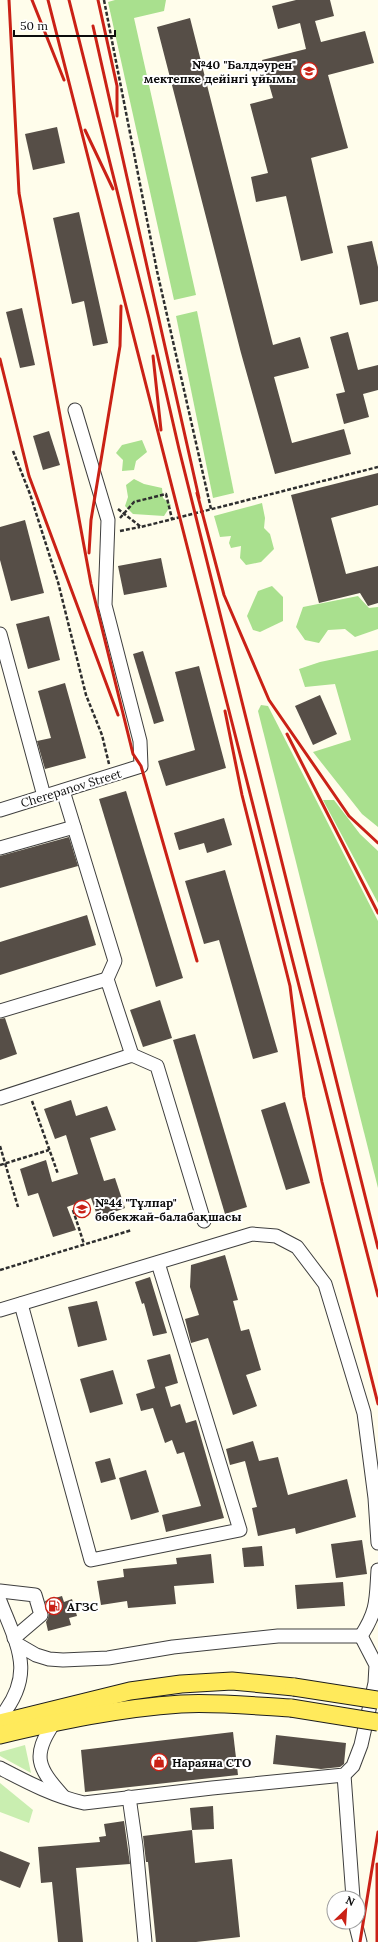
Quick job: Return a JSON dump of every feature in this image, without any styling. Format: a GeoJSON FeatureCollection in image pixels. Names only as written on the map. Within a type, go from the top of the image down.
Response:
{"type":"FeatureCollection","features":[{"type":"Feature","properties":{"kind":"main road"},"geometry":{"type":"LineString","coordinates":[[0,1723],[130,1691],[181,1684],[232,1682],[294,1687],[378,1700]]}},
{"type":"Feature","properties":{"kind":"main road"},"geometry":{"type":"LineString","coordinates":[[0,1735],[130,1709],[181,1704],[234,1704],[291,1708],[378,1722]]}},
{"type":"Feature","properties":{"kind":"street"},"geometry":{"type":"LineString","coordinates":[[75,410],[101,494],[111,533]]}},
{"type":"Feature","properties":{"kind":"street","name":"Cherepanov Street"},"geometry":{"type":"LineString","coordinates":[[0,810],[141,766],[140,741],[105,605],[111,533]]}},
{"type":"Feature","properties":{"kind":"street"},"geometry":{"type":"LineString","coordinates":[[0,634],[44,796]]}},
{"type":"Feature","properties":{"kind":"street"},"geometry":{"type":"LineString","coordinates":[[63,791],[115,961],[107,979],[132,1055]]}},
{"type":"Feature","properties":{"kind":"street"},"geometry":{"type":"LineString","coordinates":[[0,848],[74,827]]}},
{"type":"Feature","properties":{"kind":"street"},"geometry":{"type":"LineString","coordinates":[[0,1011],[107,979]]}},
{"type":"Feature","properties":{"kind":"street"},"geometry":{"type":"LineString","coordinates":[[0,1098],[132,1055],[157,1066],[204,1221]]}},
{"type":"Feature","properties":{"kind":"street"},"geometry":{"type":"LineString","coordinates":[[0,1310],[252,1234],[276,1236],[297,1246],[325,1284],[364,1414],[375,1498],[378,1543]]}},
{"type":"Feature","properties":{"kind":"street"},"geometry":{"type":"LineString","coordinates":[[21,1304],[91,1560],[240,1530],[158,1263]]}},
{"type":"Feature","properties":{"kind":"street"},"geometry":{"type":"LineString","coordinates":[[361,1636],[370,1623],[376,1608],[378,1570]]}},
{"type":"Feature","properties":{"kind":"street"},"geometry":{"type":"LineString","coordinates":[[0,1591],[35,1595],[41,1615],[16,1641]]}},
{"type":"Feature","properties":{"kind":"street"},"geometry":{"type":"LineString","coordinates":[[0,1601],[16,1641],[22,1677],[15,1697],[0,1718]]}},
{"type":"Feature","properties":{"kind":"street"},"geometry":{"type":"LineString","coordinates":[[16,1641],[36,1654],[49,1659],[63,1660],[108,1658],[173,1647],[278,1636],[361,1636]]}},
{"type":"Feature","properties":{"kind":"street"},"geometry":{"type":"LineString","coordinates":[[0,1768],[40,1789],[66,1799],[84,1803],[212,1788],[344,1775],[353,1766],[361,1745],[375,1683],[376,1665],[361,1636]]}},
{"type":"Feature","properties":{"kind":"street"},"geometry":{"type":"LineString","coordinates":[[54,1723],[41,1744],[40,1761],[43,1770],[66,1799]]}},
{"type":"Feature","properties":{"kind":"street"},"geometry":{"type":"LineString","coordinates":[[344,1775],[352,1890]]}},
{"type":"Feature","properties":{"kind":"street"},"geometry":{"type":"LineString","coordinates":[[130,1797],[145,1942]]}},
{"type":"Feature","properties":{"kind":"street"},"geometry":{"type":"LineString","coordinates":[[357,1930],[360,1942]]}},
{"type":"Feature","properties":{"kind":"path"},"geometry":{"type":"LineString","coordinates":[[104,0],[157,271],[211,509]]}},
{"type":"Feature","properties":{"kind":"path"},"geometry":{"type":"LineString","coordinates":[[13,451],[30,494],[58,582],[86,695],[102,735],[112,775]]}},
{"type":"Feature","properties":{"kind":"path"},"geometry":{"type":"LineString","coordinates":[[111,533],[141,527],[378,467]]}},
{"type":"Feature","properties":{"kind":"path"},"geometry":{"type":"LineString","coordinates":[[101,494],[141,527]]}},
{"type":"Feature","properties":{"kind":"path"},"geometry":{"type":"LineString","coordinates":[[111,533],[124,513],[134,502],[166,494],[172,519]]}},
{"type":"Feature","properties":{"kind":"path"},"geometry":{"type":"LineString","coordinates":[[31,1098],[58,1174]]}},
{"type":"Feature","properties":{"kind":"path"},"geometry":{"type":"LineString","coordinates":[[0,1146],[18,1207]]}},
{"type":"Feature","properties":{"kind":"path"},"geometry":{"type":"LineString","coordinates":[[0,1165],[49,1150]]}},
{"type":"Feature","properties":{"kind":"path"},"geometry":{"type":"LineString","coordinates":[[73,1210],[84,1244]]}},
{"type":"Feature","properties":{"kind":"path"},"geometry":{"type":"LineString","coordinates":[[0,1270],[132,1230]]}},
{"type":"Feature","properties":{"kind":"green space"},"geometry":{"type":"Polygon","coordinates":[[[115,0],[166,0],[164,11],[134,18],[196,295],[174,300],[108,2],[115,0]]]}},
{"type":"Feature","properties":{"kind":"green space"},"geometry":{"type":"Polygon","coordinates":[[[197,311],[234,493],[213,498],[176,316],[197,311]]]}},
{"type":"Feature","properties":{"kind":"green space"},"geometry":{"type":"Polygon","coordinates":[[[142,440],[147,452],[136,461],[134,470],[122,471],[123,460],[116,453],[122,445],[142,440]]]}},
{"type":"Feature","properties":{"kind":"green space"},"geometry":{"type":"Polygon","coordinates":[[[134,479],[144,484],[162,488],[163,498],[171,505],[164,516],[133,514],[125,506],[128,497],[126,485],[134,479]]]}},
{"type":"Feature","properties":{"kind":"green space"},"geometry":{"type":"Polygon","coordinates":[[[262,503],[265,518],[264,528],[270,534],[274,549],[261,562],[246,565],[240,558],[241,546],[231,548],[229,543],[231,536],[220,537],[214,516],[262,503]]]}},
{"type":"Feature","properties":{"kind":"green space"},"geometry":{"type":"Polygon","coordinates":[[[272,586],[283,597],[283,621],[260,632],[253,630],[247,616],[258,591],[272,586]]]}},
{"type":"Feature","properties":{"kind":"green space"},"geometry":{"type":"Polygon","coordinates":[[[358,596],[369,608],[378,607],[378,629],[355,637],[345,629],[328,630],[319,643],[305,640],[296,627],[303,607],[358,596]]]}},
{"type":"Feature","properties":{"kind":"green space"},"geometry":{"type":"Polygon","coordinates":[[[378,650],[378,827],[362,814],[313,752],[351,740],[335,684],[305,687],[299,669],[320,662],[378,650]]]}},
{"type":"Feature","properties":{"kind":"green space"},"geometry":{"type":"Polygon","coordinates":[[[261,705],[268,706],[378,921],[378,1188],[258,711],[261,705]]]}},
{"type":"Feature","properties":{"kind":"green space"},"geometry":{"type":"Polygon","coordinates":[[[323,800],[334,800],[360,834],[378,851],[378,903],[323,800]]]}},
{"type":"Feature","properties":{"kind":"green space"},"geometry":{"type":"Polygon","coordinates":[[[25,1745],[31,1773],[0,1756],[0,1752],[25,1745]]]}},
{"type":"Feature","properties":{"kind":"green space"},"geometry":{"type":"Polygon","coordinates":[[[0,1783],[33,1810],[29,1823],[0,1812],[0,1783]]]}},
{"type":"Feature","properties":{"kind":"building"},"geometry":{"type":"Polygon","coordinates":[[[296,0],[330,0],[334,16],[315,21],[321,42],[365,31],[374,63],[328,75],[348,148],[311,158],[333,253],[301,261],[286,196],[256,202],[251,177],[268,173],[250,104],[273,98],[262,60],[306,49],[300,23],[278,29],[272,6],[296,0]]]}},
{"type":"Feature","properties":{"kind":"building"},"geometry":{"type":"Polygon","coordinates":[[[190,18],[273,345],[300,337],[309,368],[274,377],[292,443],[344,429],[351,454],[275,474],[241,353],[157,27],[190,18]]]}},
{"type":"Feature","properties":{"kind":"building"},"geometry":{"type":"Polygon","coordinates":[[[57,127],[65,163],[33,170],[25,134],[57,127]]]}},
{"type":"Feature","properties":{"kind":"building"},"geometry":{"type":"Polygon","coordinates":[[[79,212],[108,343],[93,346],[84,301],[72,304],[53,218],[79,212]]]}},
{"type":"Feature","properties":{"kind":"building"},"geometry":{"type":"Polygon","coordinates":[[[372,241],[378,267],[378,301],[360,305],[347,246],[372,241]]]}},
{"type":"Feature","properties":{"kind":"building"},"geometry":{"type":"Polygon","coordinates":[[[22,308],[35,365],[20,368],[6,312],[22,308]]]}},
{"type":"Feature","properties":{"kind":"building"},"geometry":{"type":"Polygon","coordinates":[[[348,332],[358,370],[378,365],[378,390],[363,394],[369,417],[344,424],[336,394],[345,392],[330,337],[348,332]]]}},
{"type":"Feature","properties":{"kind":"building"},"geometry":{"type":"Polygon","coordinates":[[[49,431],[60,465],[43,470],[33,436],[49,431]]]}},
{"type":"Feature","properties":{"kind":"building"},"geometry":{"type":"Polygon","coordinates":[[[378,473],[378,505],[331,518],[346,574],[378,566],[378,603],[368,606],[360,593],[319,603],[291,495],[378,473]]]}},
{"type":"Feature","properties":{"kind":"building"},"geometry":{"type":"Polygon","coordinates":[[[25,520],[44,593],[11,601],[0,560],[0,527],[25,520]]]}},
{"type":"Feature","properties":{"kind":"building"},"geometry":{"type":"Polygon","coordinates":[[[161,558],[167,587],[124,595],[118,566],[161,558]]]}},
{"type":"Feature","properties":{"kind":"building"},"geometry":{"type":"Polygon","coordinates":[[[49,616],[60,660],[28,669],[16,624],[49,616]]]}},
{"type":"Feature","properties":{"kind":"building"},"geometry":{"type":"Polygon","coordinates":[[[143,651],[164,721],[154,724],[133,654],[143,651]]]}},
{"type":"Feature","properties":{"kind":"building"},"geometry":{"type":"Polygon","coordinates":[[[199,666],[226,768],[166,786],[158,761],[195,750],[175,672],[199,666]]]}},
{"type":"Feature","properties":{"kind":"building"},"geometry":{"type":"Polygon","coordinates":[[[65,683],[86,758],[45,769],[37,741],[51,738],[38,691],[65,683]]]}},
{"type":"Feature","properties":{"kind":"building"},"geometry":{"type":"Polygon","coordinates":[[[320,695],[337,734],[313,745],[295,706],[320,695]]]}},
{"type":"Feature","properties":{"kind":"building"},"geometry":{"type":"Polygon","coordinates":[[[126,791],[183,978],[156,987],[99,799],[126,791]]]}},
{"type":"Feature","properties":{"kind":"building"},"geometry":{"type":"Polygon","coordinates":[[[224,818],[232,845],[207,853],[204,843],[179,850],[174,833],[224,818]]]}},
{"type":"Feature","properties":{"kind":"building"},"geometry":{"type":"Polygon","coordinates":[[[69,837],[78,866],[0,888],[0,856],[69,837]]]}},
{"type":"Feature","properties":{"kind":"building"},"geometry":{"type":"Polygon","coordinates":[[[225,870],[278,1052],[253,1059],[219,940],[204,944],[185,881],[225,870]]]}},
{"type":"Feature","properties":{"kind":"building"},"geometry":{"type":"Polygon","coordinates":[[[87,915],[96,945],[0,975],[0,942],[87,915]]]}},
{"type":"Feature","properties":{"kind":"building"},"geometry":{"type":"Polygon","coordinates":[[[160,1000],[172,1038],[143,1047],[130,1010],[160,1000]]]}},
{"type":"Feature","properties":{"kind":"building"},"geometry":{"type":"Polygon","coordinates":[[[5,1018],[17,1054],[0,1060],[0,1019],[5,1018]]]}},
{"type":"Feature","properties":{"kind":"building"},"geometry":{"type":"Polygon","coordinates":[[[195,1034],[247,1207],[225,1214],[173,1040],[195,1034]]]}},
{"type":"Feature","properties":{"kind":"building"},"geometry":{"type":"Polygon","coordinates":[[[71,1100],[76,1116],[107,1106],[116,1130],[90,1138],[104,1181],[115,1178],[125,1208],[98,1218],[91,1198],[67,1207],[76,1230],[53,1237],[38,1193],[28,1196],[20,1169],[46,1160],[52,1182],[78,1174],[66,1135],[55,1139],[44,1109],[71,1100]]]}},
{"type":"Feature","properties":{"kind":"building"},"geometry":{"type":"Polygon","coordinates":[[[285,1102],[310,1183],[286,1190],[261,1110],[285,1102]]]}},
{"type":"Feature","properties":{"kind":"building"},"geometry":{"type":"Polygon","coordinates":[[[225,1255],[238,1300],[233,1301],[241,1331],[249,1329],[261,1370],[246,1375],[257,1406],[233,1415],[208,1338],[191,1343],[185,1319],[199,1315],[190,1287],[191,1265],[225,1255]]]}},
{"type":"Feature","properties":{"kind":"building"},"geometry":{"type":"Polygon","coordinates":[[[150,1277],[167,1333],[153,1336],[144,1303],[142,1304],[135,1282],[150,1277]]]}},
{"type":"Feature","properties":{"kind":"building"},"geometry":{"type":"Polygon","coordinates":[[[97,1301],[107,1340],[78,1347],[68,1307],[97,1301]]]}},
{"type":"Feature","properties":{"kind":"building"},"geometry":{"type":"Polygon","coordinates":[[[170,1354],[178,1383],[165,1387],[171,1407],[180,1404],[186,1423],[196,1420],[224,1518],[166,1532],[162,1515],[201,1506],[184,1452],[177,1454],[172,1440],[165,1443],[153,1408],[141,1411],[136,1394],[155,1388],[147,1360],[170,1354]]]}},
{"type":"Feature","properties":{"kind":"building"},"geometry":{"type":"Polygon","coordinates":[[[113,1370],[123,1404],[90,1413],[80,1379],[113,1370]]]}},
{"type":"Feature","properties":{"kind":"building"},"geometry":{"type":"Polygon","coordinates":[[[253,1441],[259,1461],[278,1457],[288,1495],[347,1479],[356,1517],[296,1534],[295,1528],[258,1536],[252,1508],[257,1507],[245,1461],[230,1465],[226,1449],[253,1441]]]}},
{"type":"Feature","properties":{"kind":"building"},"geometry":{"type":"Polygon","coordinates":[[[110,1458],[116,1479],[101,1483],[95,1462],[110,1458]]]}},
{"type":"Feature","properties":{"kind":"building"},"geometry":{"type":"Polygon","coordinates":[[[146,1470],[159,1512],[131,1520],[119,1478],[146,1470]]]}},
{"type":"Feature","properties":{"kind":"building"},"geometry":{"type":"Polygon","coordinates":[[[362,1540],[367,1574],[336,1578],[331,1544],[362,1540]]]}},
{"type":"Feature","properties":{"kind":"building"},"geometry":{"type":"Polygon","coordinates":[[[262,1546],[264,1566],[244,1567],[242,1548],[262,1546]]]}},
{"type":"Feature","properties":{"kind":"building"},"geometry":{"type":"Polygon","coordinates":[[[211,1554],[214,1583],[174,1586],[176,1604],[128,1608],[127,1601],[101,1605],[97,1581],[124,1577],[123,1569],[177,1564],[176,1558],[211,1554]]]}},
{"type":"Feature","properties":{"kind":"building"},"geometry":{"type":"Polygon","coordinates":[[[343,1582],[345,1606],[297,1609],[295,1585],[343,1582]]]}},
{"type":"Feature","properties":{"kind":"building"},"geometry":{"type":"Polygon","coordinates":[[[62,1596],[64,1602],[72,1599],[77,1616],[69,1618],[71,1625],[48,1631],[46,1622],[49,1613],[45,1601],[62,1596]]]}},
{"type":"Feature","properties":{"kind":"building","name":"Нараяна СТО"},"geometry":{"type":"Polygon","coordinates":[[[233,1732],[238,1775],[85,1792],[81,1750],[233,1732]]]}},
{"type":"Feature","properties":{"kind":"building"},"geometry":{"type":"Polygon","coordinates":[[[276,1735],[346,1743],[344,1764],[340,1767],[321,1769],[273,1764],[276,1735]]]}},
{"type":"Feature","properties":{"kind":"building"},"geometry":{"type":"Polygon","coordinates":[[[213,1806],[214,1829],[192,1830],[190,1808],[213,1806]]]}},
{"type":"Feature","properties":{"kind":"building"},"geometry":{"type":"Polygon","coordinates":[[[124,1821],[130,1864],[76,1868],[83,1942],[58,1942],[52,1882],[41,1883],[38,1847],[100,1842],[99,1837],[106,1836],[104,1824],[124,1821]]]}},
{"type":"Feature","properties":{"kind":"building"},"geometry":{"type":"Polygon","coordinates":[[[192,1830],[195,1863],[232,1859],[240,1937],[196,1942],[156,1942],[148,1862],[146,1862],[143,1836],[192,1830]]]}},
{"type":"Feature","properties":{"kind":"building"},"geometry":{"type":"Polygon","coordinates":[[[0,1851],[30,1863],[20,1888],[0,1880],[0,1851]]]}},
{"type":"Feature","properties":{"kind":"railway"},"geometry":{"type":"LineString","coordinates":[[9,0],[19,193],[91,584],[133,754],[141,766],[197,961]]}},
{"type":"Feature","properties":{"kind":"railway"},"geometry":{"type":"LineString","coordinates":[[32,0],[64,80]]}},
{"type":"Feature","properties":{"kind":"railway"},"geometry":{"type":"LineString","coordinates":[[48,0],[378,1296]]}},
{"type":"Feature","properties":{"kind":"railway"},"geometry":{"type":"LineString","coordinates":[[69,0],[149,318],[179,449],[378,1248]]}},
{"type":"Feature","properties":{"kind":"railway"},"geometry":{"type":"LineString","coordinates":[[98,0],[117,86],[117,116]]}},
{"type":"Feature","properties":{"kind":"railway"},"geometry":{"type":"LineString","coordinates":[[93,26],[199,498]]}},
{"type":"Feature","properties":{"kind":"railway"},"geometry":{"type":"LineString","coordinates":[[85,130],[113,189]]}},
{"type":"Feature","properties":{"kind":"railway"},"geometry":{"type":"LineString","coordinates":[[89,553],[91,520],[120,346],[121,306]]}},
{"type":"Feature","properties":{"kind":"railway"},"geometry":{"type":"LineString","coordinates":[[153,356],[161,430]]}},
{"type":"Feature","properties":{"kind":"railway"},"geometry":{"type":"LineString","coordinates":[[0,359],[29,476],[118,715]]}},
{"type":"Feature","properties":{"kind":"railway"},"geometry":{"type":"LineString","coordinates":[[197,493],[224,595],[269,700],[349,816],[378,843]]}},
{"type":"Feature","properties":{"kind":"railway"},"geometry":{"type":"LineString","coordinates":[[225,711],[242,795],[290,986],[304,1097],[322,1182],[378,1404]]}},
{"type":"Feature","properties":{"kind":"railway"},"geometry":{"type":"LineString","coordinates":[[287,734],[378,913]]}},
{"type":"Feature","properties":{"kind":"railway"},"geometry":{"type":"LineString","coordinates":[[360,1942],[378,1832]]}},
{"type":"Feature","properties":{"kind":"railway"},"geometry":{"type":"LineString","coordinates":[[377,1864],[377,1942]]}},
{"type":"Feature","properties":{"kind":"place","name":"№40 \"Балдәурен\" мектепке дейінгі ұйымы"},"geometry":{"type":"Point","coordinates":[309,71]}},
{"type":"Feature","properties":{"kind":"place","name":"№44 \"Тұлпар\" бөбекжай-балабақшасы"},"geometry":{"type":"Point","coordinates":[82,1209]}},
{"type":"Feature","properties":{"kind":"place","name":"АГЗС"},"geometry":{"type":"Point","coordinates":[54,1606]}},
{"type":"Feature","properties":{"kind":"place","name":"Нараяна СТО"},"geometry":{"type":"Point","coordinates":[159,1762]}}]}
